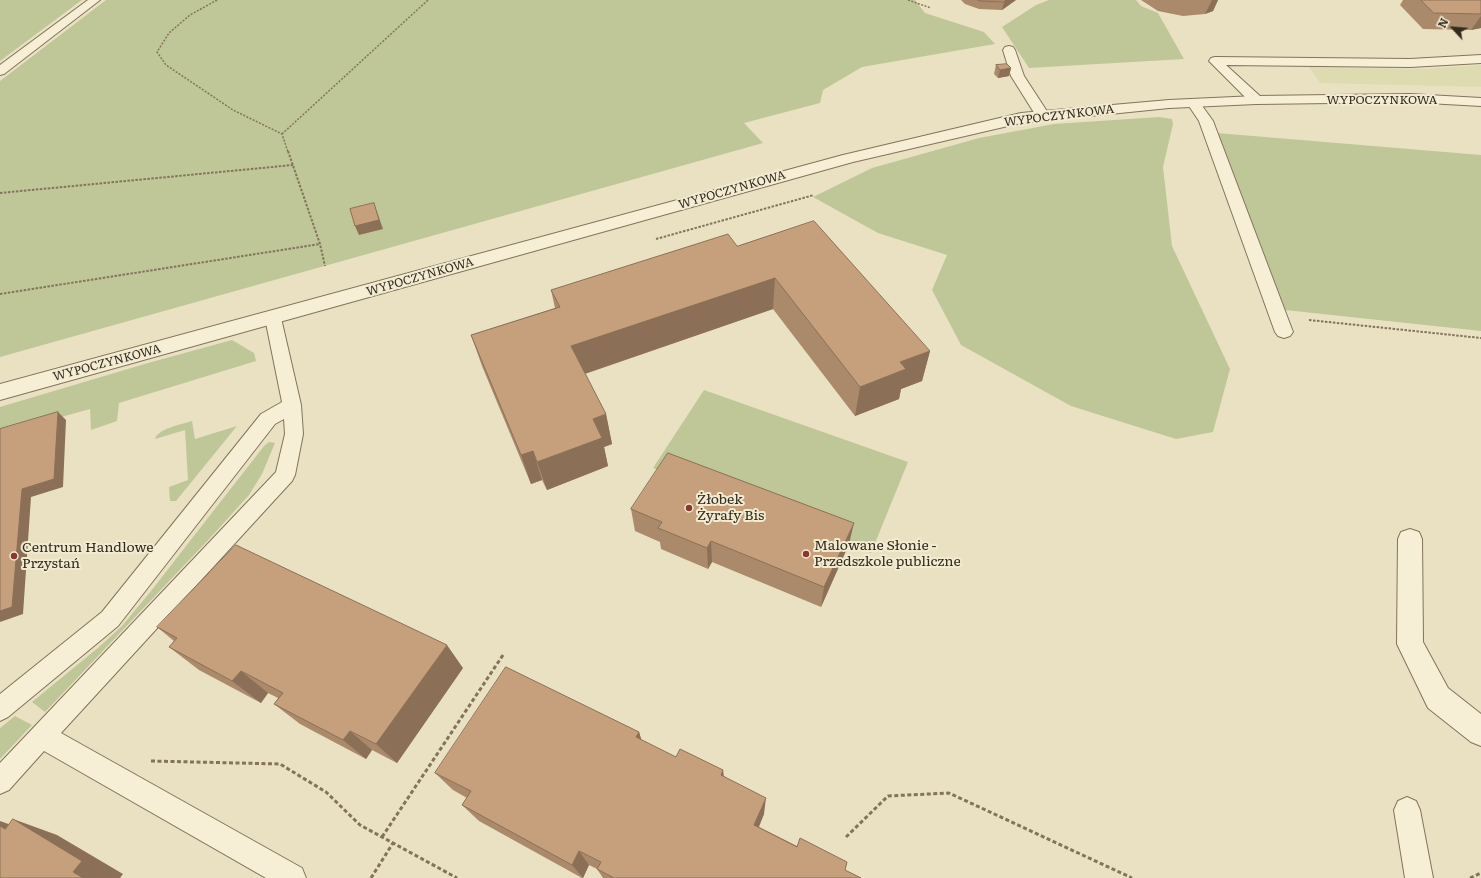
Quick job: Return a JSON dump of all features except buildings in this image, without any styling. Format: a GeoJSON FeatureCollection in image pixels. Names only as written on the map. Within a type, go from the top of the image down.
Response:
{"type":"FeatureCollection","features":[{"type":"Feature","properties":{"kind":"street","name":"WYPOCZYNKOWA"},"geometry":{"type":"LineString","coordinates":[[0,392],[849,158],[1021,118],[1193,103],[1256,100],[1410,98],[1481,102]]}},
{"type":"Feature","properties":{"kind":"street"},"geometry":{"type":"LineString","coordinates":[[1410,539],[1410,644],[1438,698],[1481,732]]}},
{"type":"Feature","properties":{"kind":"lane"},"geometry":{"type":"LineString","coordinates":[[0,71],[95,0]]}},
{"type":"Feature","properties":{"kind":"lane"},"geometry":{"type":"LineString","coordinates":[[1009,50],[1010,62],[1015,72],[1042,116]]}},
{"type":"Feature","properties":{"kind":"lane"},"geometry":{"type":"LineString","coordinates":[[1256,100],[1216,61],[1272,60],[1410,63],[1481,59]]}},
{"type":"Feature","properties":{"kind":"lane"},"geometry":{"type":"LineString","coordinates":[[1193,103],[1206,121],[1284,332]]}},
{"type":"Feature","properties":{"kind":"lane"},"geometry":{"type":"LineString","coordinates":[[0,781],[284,475],[294,434],[292,405],[273,318]]}},
{"type":"Feature","properties":{"kind":"lane"},"geometry":{"type":"LineString","coordinates":[[0,709],[110,619],[268,419],[292,405]]}},
{"type":"Feature","properties":{"kind":"lane"},"geometry":{"type":"LineString","coordinates":[[42,736],[292,878]]}},
{"type":"Feature","properties":{"kind":"lane"},"geometry":{"type":"LineString","coordinates":[[1407,810],[1419,878]]}},
{"type":"Feature","properties":{"kind":"path"},"geometry":{"type":"LineString","coordinates":[[217,0],[190,15],[169,33],[157,52],[166,65],[233,110],[282,134],[320,244],[325,266]]}},
{"type":"Feature","properties":{"kind":"path"},"geometry":{"type":"LineString","coordinates":[[282,134],[428,0]]}},
{"type":"Feature","properties":{"kind":"path"},"geometry":{"type":"LineString","coordinates":[[908,0],[931,8]]}},
{"type":"Feature","properties":{"kind":"path"},"geometry":{"type":"LineString","coordinates":[[0,192],[292,165]]}},
{"type":"Feature","properties":{"kind":"path"},"geometry":{"type":"LineString","coordinates":[[656,239],[819,193]]}},
{"type":"Feature","properties":{"kind":"path"},"geometry":{"type":"LineString","coordinates":[[0,294],[320,244]]}},
{"type":"Feature","properties":{"kind":"path"},"geometry":{"type":"LineString","coordinates":[[1278,318],[1481,338]]}},
{"type":"Feature","properties":{"kind":"path"},"geometry":{"type":"LineString","coordinates":[[382,837],[468,710],[503,655]]}},
{"type":"Feature","properties":{"kind":"path"},"geometry":{"type":"LineString","coordinates":[[110,776],[144,761],[280,764],[326,792],[360,825],[457,878]]}},
{"type":"Feature","properties":{"kind":"path"},"geometry":{"type":"LineString","coordinates":[[846,837],[888,796],[949,794],[1132,878]]}},
{"type":"Feature","properties":{"kind":"path"},"geometry":{"type":"LineString","coordinates":[[371,878],[393,843]]}},
{"type":"Feature","properties":{"kind":"path"},"geometry":{"type":"LineString","coordinates":[[1470,878],[1481,873]]}},
{"type":"Feature","properties":{"kind":"shaded area"},"geometry":{"type":"Polygon","coordinates":[[[1481,65],[1481,87],[1320,83],[1309,67],[1423,69],[1481,65]]]}},
{"type":"Feature","properties":{"kind":"green space"},"geometry":{"type":"Polygon","coordinates":[[[0,0],[82,0],[0,61],[0,0]]]}},
{"type":"Feature","properties":{"kind":"green space"},"geometry":{"type":"Polygon","coordinates":[[[106,0],[915,0],[925,13],[984,32],[995,44],[862,67],[823,90],[820,103],[744,123],[763,143],[0,357],[0,81],[106,0]]]}},
{"type":"Feature","properties":{"kind":"green space"},"geometry":{"type":"Polygon","coordinates":[[[1049,0],[1136,0],[1141,6],[1158,13],[1184,59],[1029,68],[1002,27],[1036,5],[1049,0]]]}},
{"type":"Feature","properties":{"kind":"green space"},"geometry":{"type":"Polygon","coordinates":[[[1159,117],[1172,119],[1173,124],[1163,167],[1172,246],[1230,369],[1213,432],[1176,439],[1071,406],[961,345],[932,290],[947,255],[878,233],[813,197],[872,168],[979,138],[1054,124],[1159,117]]]}},
{"type":"Feature","properties":{"kind":"green space"},"geometry":{"type":"Polygon","coordinates":[[[1217,133],[1481,155],[1481,331],[1285,310],[1217,133]]]}},
{"type":"Feature","properties":{"kind":"green space"},"geometry":{"type":"Polygon","coordinates":[[[232,340],[254,353],[256,361],[119,403],[117,421],[91,430],[90,409],[0,434],[0,407],[148,363],[232,340]]]}},
{"type":"Feature","properties":{"kind":"green space"},"geometry":{"type":"Polygon","coordinates":[[[704,390],[908,462],[871,553],[653,468],[704,390]]]}},
{"type":"Feature","properties":{"kind":"green space"},"geometry":{"type":"Polygon","coordinates":[[[192,421],[195,439],[237,426],[176,501],[170,501],[169,487],[188,480],[185,430],[155,439],[160,432],[176,425],[192,421]]]}},
{"type":"Feature","properties":{"kind":"green space"},"geometry":{"type":"Polygon","coordinates":[[[269,442],[275,443],[262,474],[249,495],[211,537],[45,712],[32,702],[99,647],[122,626],[264,446],[269,442]]]}},
{"type":"Feature","properties":{"kind":"green space"},"geometry":{"type":"Polygon","coordinates":[[[15,716],[32,725],[0,759],[0,728],[15,716]]]}},
{"type":"Feature","properties":{"kind":"place","name":"Żłobek Żyrafy Bis"},"geometry":{"type":"Point","coordinates":[689,508]}},
{"type":"Feature","properties":{"kind":"place","name":"Malowane Słonie - Przedszkole publiczne"},"geometry":{"type":"Point","coordinates":[806,554]}},
{"type":"Feature","properties":{"kind":"place","name":"Centrum Handlowe Przystań"},"geometry":{"type":"Point","coordinates":[14,556]}}]}
